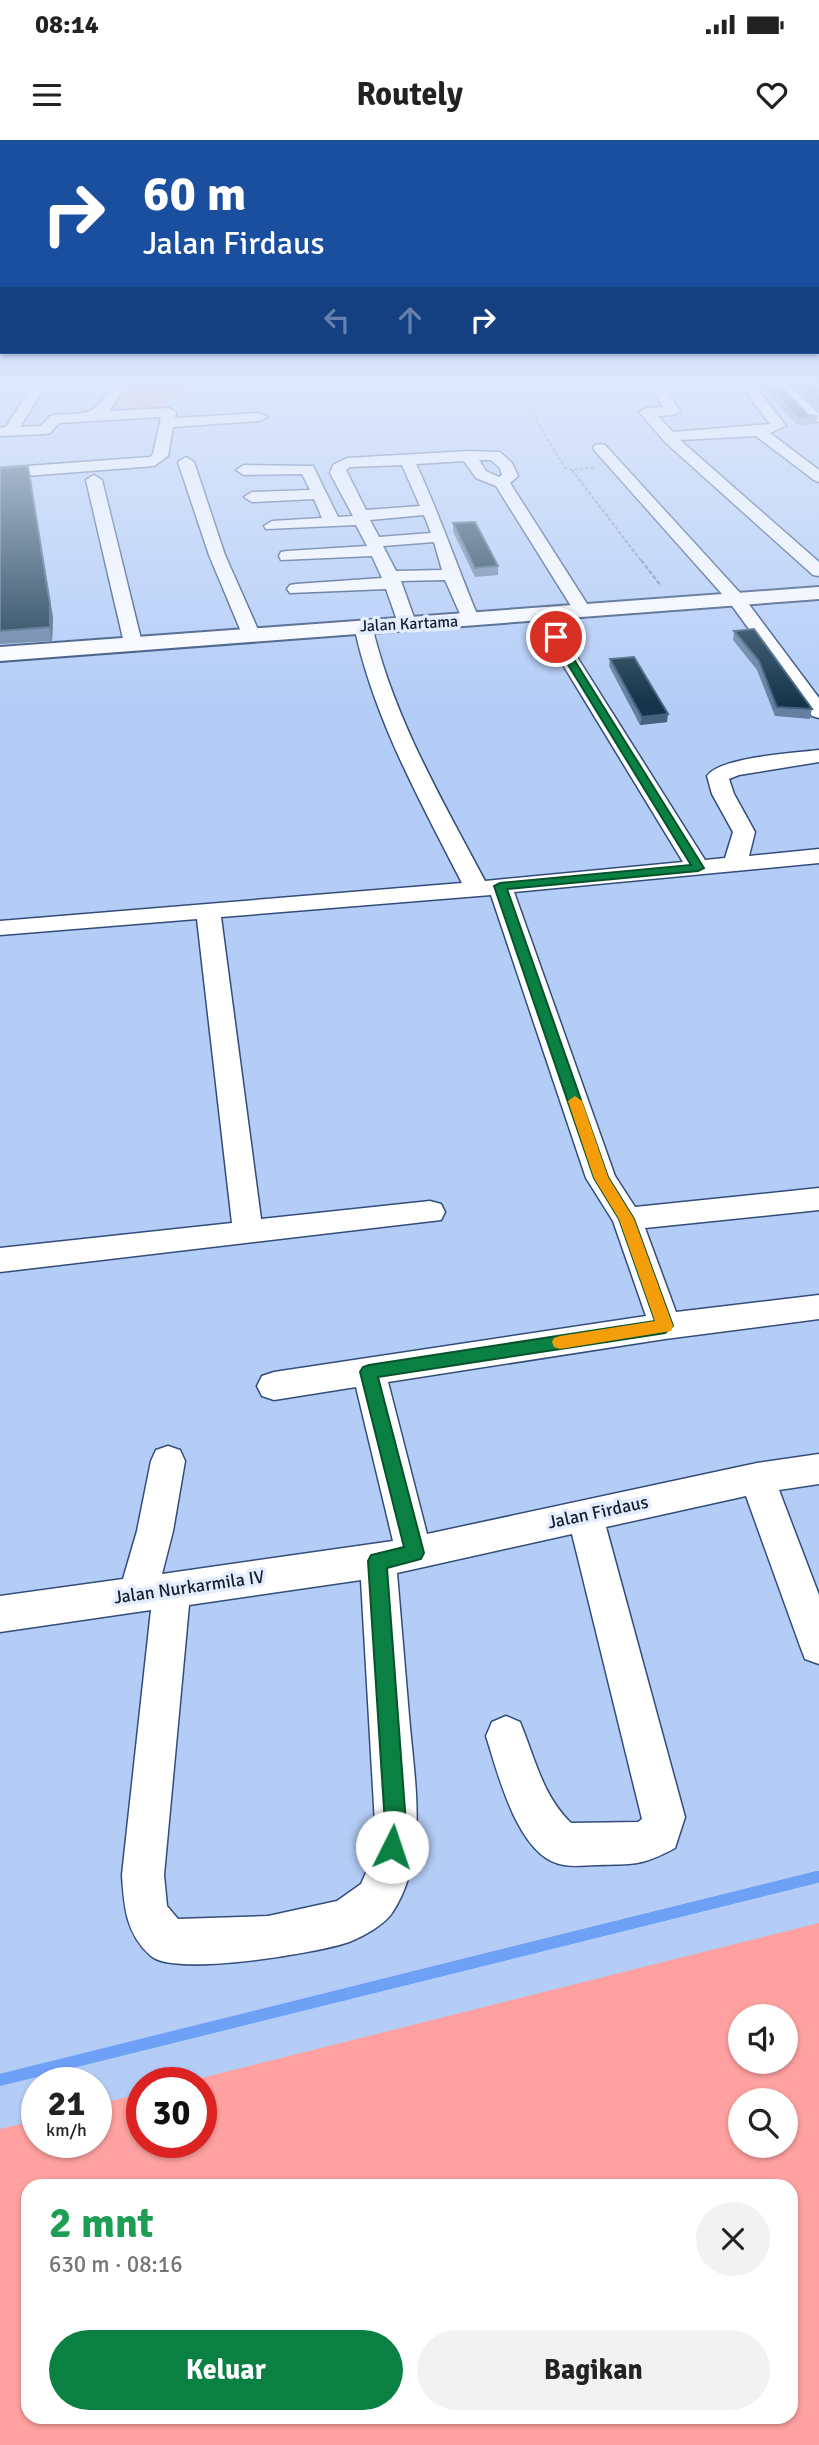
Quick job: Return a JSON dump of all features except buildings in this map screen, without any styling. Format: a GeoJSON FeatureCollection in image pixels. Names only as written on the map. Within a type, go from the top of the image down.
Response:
{"type":"FeatureCollection","features":[{"type":"Feature","properties":{"kind":"main road","name":"Jalan Kartama"},"geometry":{"type":"LineString","coordinates":[[0,654],[819,593]]}},
{"type":"Feature","properties":{"kind":"street"},"geometry":{"type":"LineString","coordinates":[[96,490],[133,643]]}},
{"type":"Feature","properties":{"kind":"street"},"geometry":{"type":"LineString","coordinates":[[195,490],[217,555],[251,634]]}},
{"type":"Feature","properties":{"kind":"street"},"geometry":{"type":"LineString","coordinates":[[318,490],[331,520]]}},
{"type":"Feature","properties":{"kind":"street"},"geometry":{"type":"LineString","coordinates":[[347,490],[360,514],[375,516],[428,510]]}},
{"type":"Feature","properties":{"kind":"street"},"geometry":{"type":"LineString","coordinates":[[419,490],[470,620]]}},
{"type":"Feature","properties":{"kind":"street"},"geometry":{"type":"LineString","coordinates":[[507,490],[582,610]]}},
{"type":"Feature","properties":{"kind":"street"},"geometry":{"type":"LineString","coordinates":[[636,490],[736,599],[819,712]]}},
{"type":"Feature","properties":{"kind":"street"},"geometry":{"type":"LineString","coordinates":[[728,490],[819,571]]}},
{"type":"Feature","properties":{"kind":"street"},"geometry":{"type":"LineString","coordinates":[[252,497],[320,494]]}},
{"type":"Feature","properties":{"kind":"street"},"geometry":{"type":"LineString","coordinates":[[272,526],[362,520],[391,579],[407,623]]}},
{"type":"Feature","properties":{"kind":"street"},"geometry":{"type":"LineString","coordinates":[[287,556],[439,537]]}},
{"type":"Feature","properties":{"kind":"street"},"geometry":{"type":"LineString","coordinates":[[296,589],[452,575]]}},
{"type":"Feature","properties":{"kind":"street"},"geometry":{"type":"LineString","coordinates":[[541,614],[698,868]]}},
{"type":"Feature","properties":{"kind":"street"},"geometry":{"type":"LineString","coordinates":[[363,625],[380,695],[410,759],[489,888],[601,1178],[627,1219],[665,1326]]}},
{"type":"Feature","properties":{"kind":"street"},"geometry":{"type":"LineString","coordinates":[[736,864],[744,832],[723,794],[718,776],[734,769],[819,756]]}},
{"type":"Feature","properties":{"kind":"street"},"geometry":{"type":"LineString","coordinates":[[0,928],[489,888],[819,856]]}},
{"type":"Feature","properties":{"kind":"street"},"geometry":{"type":"LineString","coordinates":[[208,911],[248,1232]]}},
{"type":"Feature","properties":{"kind":"street"},"geometry":{"type":"LineString","coordinates":[[627,1219],[819,1199]]}},
{"type":"Feature","properties":{"kind":"street"},"geometry":{"type":"LineString","coordinates":[[0,1260],[430,1212]]}},
{"type":"Feature","properties":{"kind":"street"},"geometry":{"type":"LineString","coordinates":[[274,1386],[665,1326],[819,1307]]}},
{"type":"Feature","properties":{"kind":"street"},"geometry":{"type":"LineString","coordinates":[[168,1461],[155,1531],[155,1592],[143,1875],[146,1915],[168,1942],[268,1938],[346,1921],[376,1899],[389,1870],[396,1824],[396,1557],[369,1372]]}},
{"type":"Feature","properties":{"kind":"street","name":"Jalan Firdaus"},"geometry":{"type":"LineString","coordinates":[[396,1557],[757,1478],[819,1469]]}},
{"type":"Feature","properties":{"kind":"street"},"geometry":{"type":"LineString","coordinates":[[757,1478],[819,1646]]}},
{"type":"Feature","properties":{"kind":"street"},"geometry":{"type":"LineString","coordinates":[[506,1736],[525,1793],[542,1825],[564,1844],[641,1843],[660,1833],[664,1817],[585,1515]]}},
{"type":"Feature","properties":{"kind":"street","name":"Jalan Nurkarmila IV"},"geometry":{"type":"LineString","coordinates":[[0,1614],[396,1557]]}},
{"type":"Feature","properties":{"kind":"path"},"geometry":{"type":"LineString","coordinates":[[587,490],[674,603]]}},
{"type":"Feature","properties":{"kind":"shaded area"},"geometry":{"type":"Polygon","coordinates":[[[819,1923],[819,2445],[0,2445],[0,2129],[21,2124],[21,2158],[112,2158],[112,2101],[126,2097],[126,2158],[217,2158],[217,2074],[819,1923]]]}},
{"type":"Feature","properties":{"kind":"waterway"},"geometry":{"type":"LineString","coordinates":[[810,1878],[819,1876]]}},
{"type":"Feature","properties":{"kind":"waterway"},"geometry":{"type":"LineString","coordinates":[[0,2080],[817,1877]]}},
{"type":"Feature","properties":{"kind":"slow traffic"},"geometry":{"type":"LineString","coordinates":[[560,1342],[665,1326],[627,1219],[601,1178],[575,1101]]}},
{"type":"Feature","properties":{"kind":"route"},"geometry":{"type":"LineString","coordinates":[[392,1847],[396,1824],[378,1561],[414,1553],[369,1372],[665,1326],[627,1219],[601,1178],[500,886],[698,868],[556,637]]}}]}
